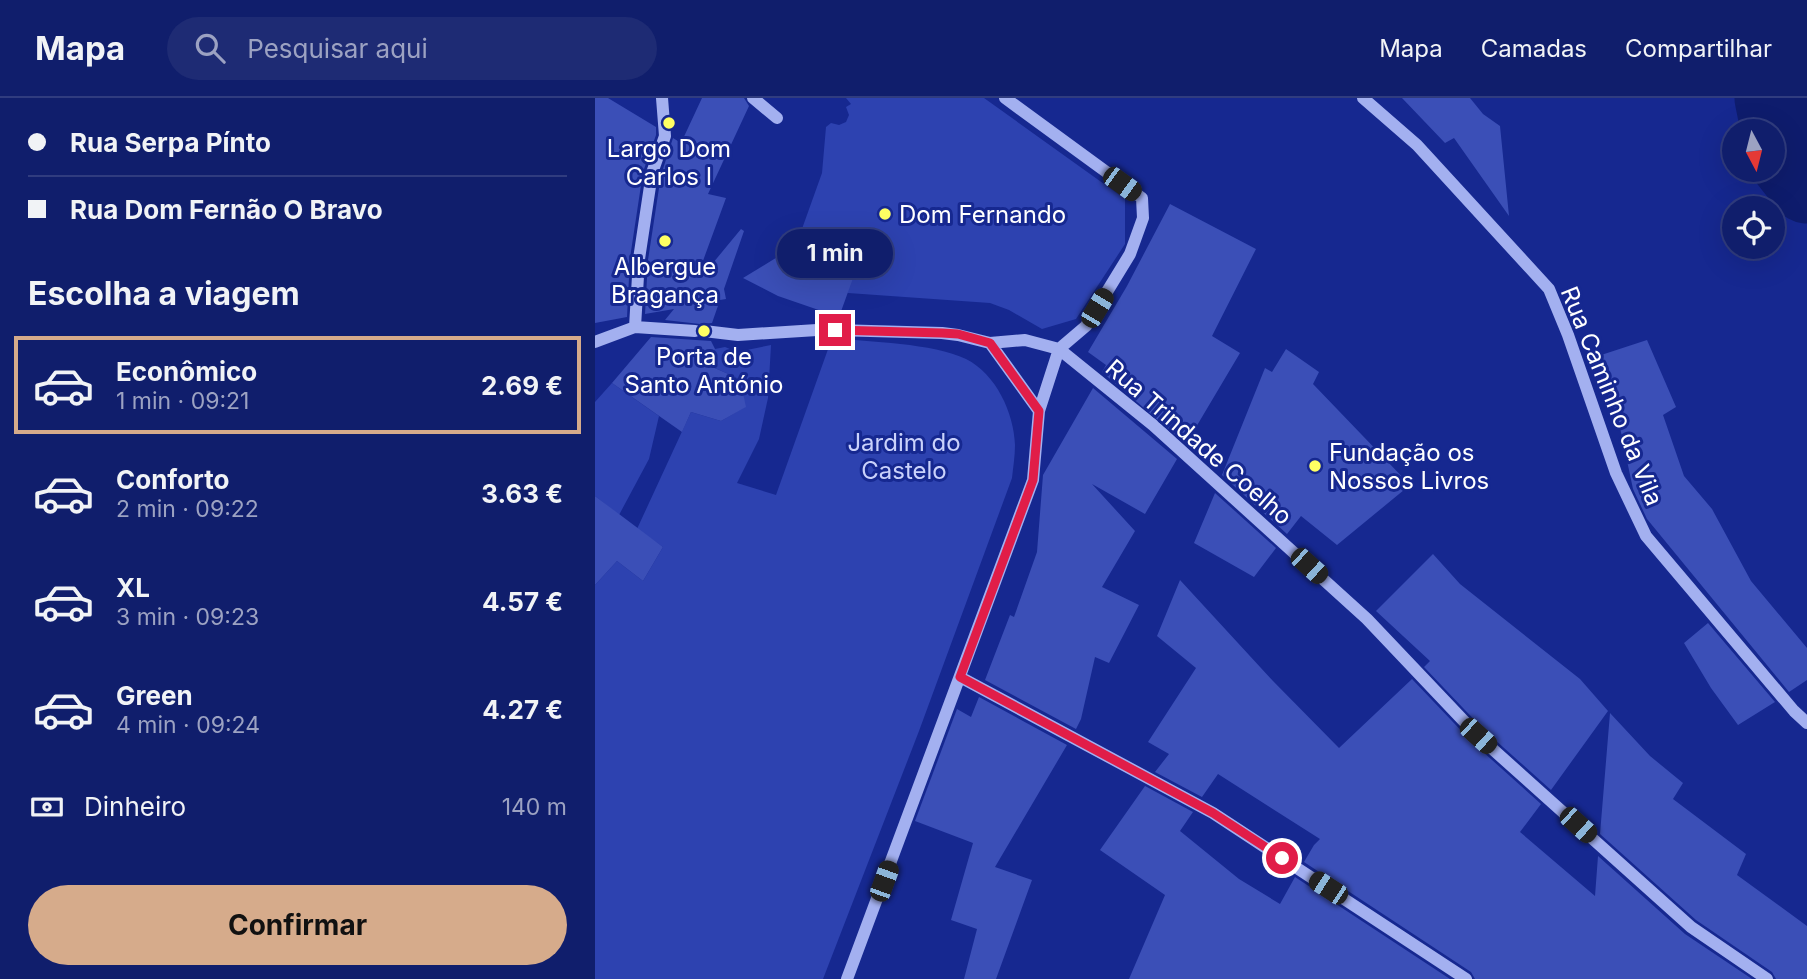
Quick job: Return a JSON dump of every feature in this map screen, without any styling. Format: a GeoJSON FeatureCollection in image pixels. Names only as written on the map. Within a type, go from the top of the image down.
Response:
{"type":"FeatureCollection","features":[{"type":"Feature","properties":{"kind":"street"},"geometry":{"type":"LineString","coordinates":[[635,327],[639,259],[652,173],[666,136],[662,98]]}},
{"type":"Feature","properties":{"kind":"street"},"geometry":{"type":"LineString","coordinates":[[753,98],[777,118]]}},
{"type":"Feature","properties":{"kind":"street"},"geometry":{"type":"LineString","coordinates":[[847,979],[1033,480],[1039,411],[1059,349],[1086,326],[1130,254],[1143,218],[1142,198],[1005,98]]}},
{"type":"Feature","properties":{"kind":"street","name":"Rua Caminho da Vila"},"geometry":{"type":"LineString","coordinates":[[1363,98],[1417,145],[1549,289],[1568,335],[1616,473],[1646,537],[1807,723]]}},
{"type":"Feature","properties":{"kind":"street"},"geometry":{"type":"LineString","coordinates":[[595,342],[635,327],[738,335],[817,330]]}},
{"type":"Feature","properties":{"kind":"street"},"geometry":{"type":"LineString","coordinates":[[835,330],[958,334],[990,343],[1039,411]]}},
{"type":"Feature","properties":{"kind":"street","name":"Rua Trindade Coelho"},"geometry":{"type":"LineString","coordinates":[[990,343],[1025,340],[1059,349],[1153,425],[1357,610],[1478,736],[1691,926],[1767,979]]}},
{"type":"Feature","properties":{"kind":"street"},"geometry":{"type":"LineString","coordinates":[[960,677],[1213,813],[1466,979]]}},
{"type":"Feature","properties":{"kind":"green space"},"geometry":{"type":"Polygon","coordinates":[[[846,98],[984,98],[1125,199],[1125,244],[1076,319],[1042,329],[1009,310],[990,303],[848,293],[798,240],[822,173],[826,127],[831,123],[839,125],[846,122],[849,115],[846,107],[851,104],[846,98]]]}},
{"type":"Feature","properties":{"kind":"green space","name":"Jardim do Castelo"},"geometry":{"type":"Polygon","coordinates":[[[832,338],[919,346],[966,359],[986,374],[994,384],[1007,408],[1014,433],[1012,478],[919,731],[823,979],[595,979],[595,585],[617,561],[643,581],[663,547],[637,529],[691,412],[721,421],[745,407],[740,379],[710,366],[715,349],[725,347],[737,352],[771,345],[768,398],[759,439],[737,483],[776,495],[832,338]]]}},
{"type":"Feature","properties":{"kind":"green space"},"geometry":{"type":"Polygon","coordinates":[[[612,383],[659,416],[649,459],[619,515],[595,496],[595,402],[612,383]]]}},
{"type":"Feature","properties":{"kind":"building"},"geometry":{"type":"Polygon","coordinates":[[[595,98],[608,98],[656,127],[656,135],[643,172],[630,258],[627,317],[595,323],[595,98]]]}},
{"type":"Feature","properties":{"kind":"building"},"geometry":{"type":"Polygon","coordinates":[[[702,98],[744,98],[749,106],[708,194],[726,198],[700,269],[708,269],[741,229],[744,231],[724,289],[726,299],[720,300],[712,323],[700,324],[665,320],[674,309],[645,314],[648,260],[661,175],[673,138],[681,143],[702,98]]]}},
{"type":"Feature","properties":{"kind":"building"},"geometry":{"type":"Polygon","coordinates":[[[1402,98],[1470,98],[1483,114],[1500,126],[1509,216],[1454,138],[1445,143],[1402,98]]]}},
{"type":"Feature","properties":{"kind":"building"},"geometry":{"type":"Polygon","coordinates":[[[1170,204],[1256,249],[1212,336],[1240,353],[1186,444],[1102,372],[1106,365],[1088,352],[1127,286],[1170,204]]]}},
{"type":"Feature","properties":{"kind":"building"},"geometry":{"type":"Polygon","coordinates":[[[786,232],[861,256],[839,317],[778,296],[743,278],[779,256],[786,232]]]}},
{"type":"Feature","properties":{"kind":"building"},"geometry":{"type":"Polygon","coordinates":[[[651,337],[711,341],[715,349],[710,366],[740,379],[746,407],[721,421],[691,412],[682,432],[612,383],[651,337]]]}},
{"type":"Feature","properties":{"kind":"building"},"geometry":{"type":"Polygon","coordinates":[[[1647,340],[1676,407],[1663,415],[1684,476],[1712,509],[1751,581],[1807,648],[1807,680],[1789,692],[1647,519],[1633,489],[1618,418],[1592,358],[1647,340]]]}},
{"type":"Feature","properties":{"kind":"building","name":"Fundação os Nossos Livros"},"geometry":{"type":"Polygon","coordinates":[[[1286,349],[1319,372],[1313,384],[1410,485],[1337,545],[1301,516],[1287,534],[1222,475],[1265,368],[1272,372],[1286,349]]]}},
{"type":"Feature","properties":{"kind":"building"},"geometry":{"type":"Polygon","coordinates":[[[1093,388],[1177,459],[1145,514],[1092,484],[1135,531],[1102,587],[1139,605],[1109,663],[1095,657],[1081,719],[1076,729],[985,680],[1010,615],[1014,617],[1037,552],[1043,475],[1093,388]]]}},
{"type":"Feature","properties":{"kind":"building"},"geometry":{"type":"Polygon","coordinates":[[[1215,493],[1276,548],[1254,577],[1194,543],[1215,493]]]}},
{"type":"Feature","properties":{"kind":"building"},"geometry":{"type":"Polygon","coordinates":[[[595,496],[663,547],[643,581],[617,561],[595,585],[595,496]]]}},
{"type":"Feature","properties":{"kind":"building"},"geometry":{"type":"Polygon","coordinates":[[[1433,554],[1460,584],[1580,679],[1608,711],[1551,790],[1484,730],[1424,667],[1430,661],[1376,611],[1433,554]]]}},
{"type":"Feature","properties":{"kind":"building"},"geometry":{"type":"Polygon","coordinates":[[[1180,580],[1339,748],[1412,679],[1472,742],[1541,804],[1520,832],[1595,896],[1598,856],[1685,934],[1752,979],[1475,979],[1471,972],[1304,862],[1320,839],[1218,774],[1202,797],[1155,772],[1169,754],[1148,742],[1196,668],[1157,636],[1180,580]]]}},
{"type":"Feature","properties":{"kind":"building"},"geometry":{"type":"Polygon","coordinates":[[[1708,623],[1775,702],[1738,725],[1711,688],[1684,643],[1708,623]]]}},
{"type":"Feature","properties":{"kind":"building"},"geometry":{"type":"Polygon","coordinates":[[[979,697],[1067,745],[995,867],[1032,880],[996,979],[964,979],[977,929],[951,920],[973,843],[915,821],[957,709],[971,717],[979,697]]]}},
{"type":"Feature","properties":{"kind":"building"},"geometry":{"type":"Polygon","coordinates":[[[1610,713],[1650,756],[1683,783],[1673,799],[1746,854],[1737,875],[1807,926],[1807,979],[1776,979],[1772,972],[1696,920],[1600,834],[1610,713]]]}},
{"type":"Feature","properties":{"kind":"building"},"geometry":{"type":"Polygon","coordinates":[[[1145,786],[1193,812],[1180,831],[1239,879],[1280,904],[1295,877],[1450,979],[1129,979],[1165,895],[1100,850],[1145,786]]]}},
{"type":"Feature","properties":{"kind":"waterway"},"geometry":{"type":"LineString","coordinates":[[1773,98],[1785,157],[1807,185]]}},
{"type":"Feature","properties":{"kind":"place","name":"Largo Dom Carlos I"},"geometry":{"type":"Point","coordinates":[669,123]}},
{"type":"Feature","properties":{"kind":"place","name":"Dom Fernando"},"geometry":{"type":"Point","coordinates":[885,214]}},
{"type":"Feature","properties":{"kind":"place","name":"Albergue Bragança"},"geometry":{"type":"Point","coordinates":[665,241]}},
{"type":"Feature","properties":{"kind":"place","name":"Porta de Santo António"},"geometry":{"type":"Point","coordinates":[704,331]}},
{"type":"Feature","properties":{"kind":"place","name":"Fundação os Nossos Livros"},"geometry":{"type":"Point","coordinates":[1315,466]}},
{"type":"Feature","properties":{"kind":"route"},"geometry":{"type":"LineString","coordinates":[[835,330],[958,334],[990,343],[1039,411],[1033,480],[960,677],[1213,813],[1282,858]]}}]}
